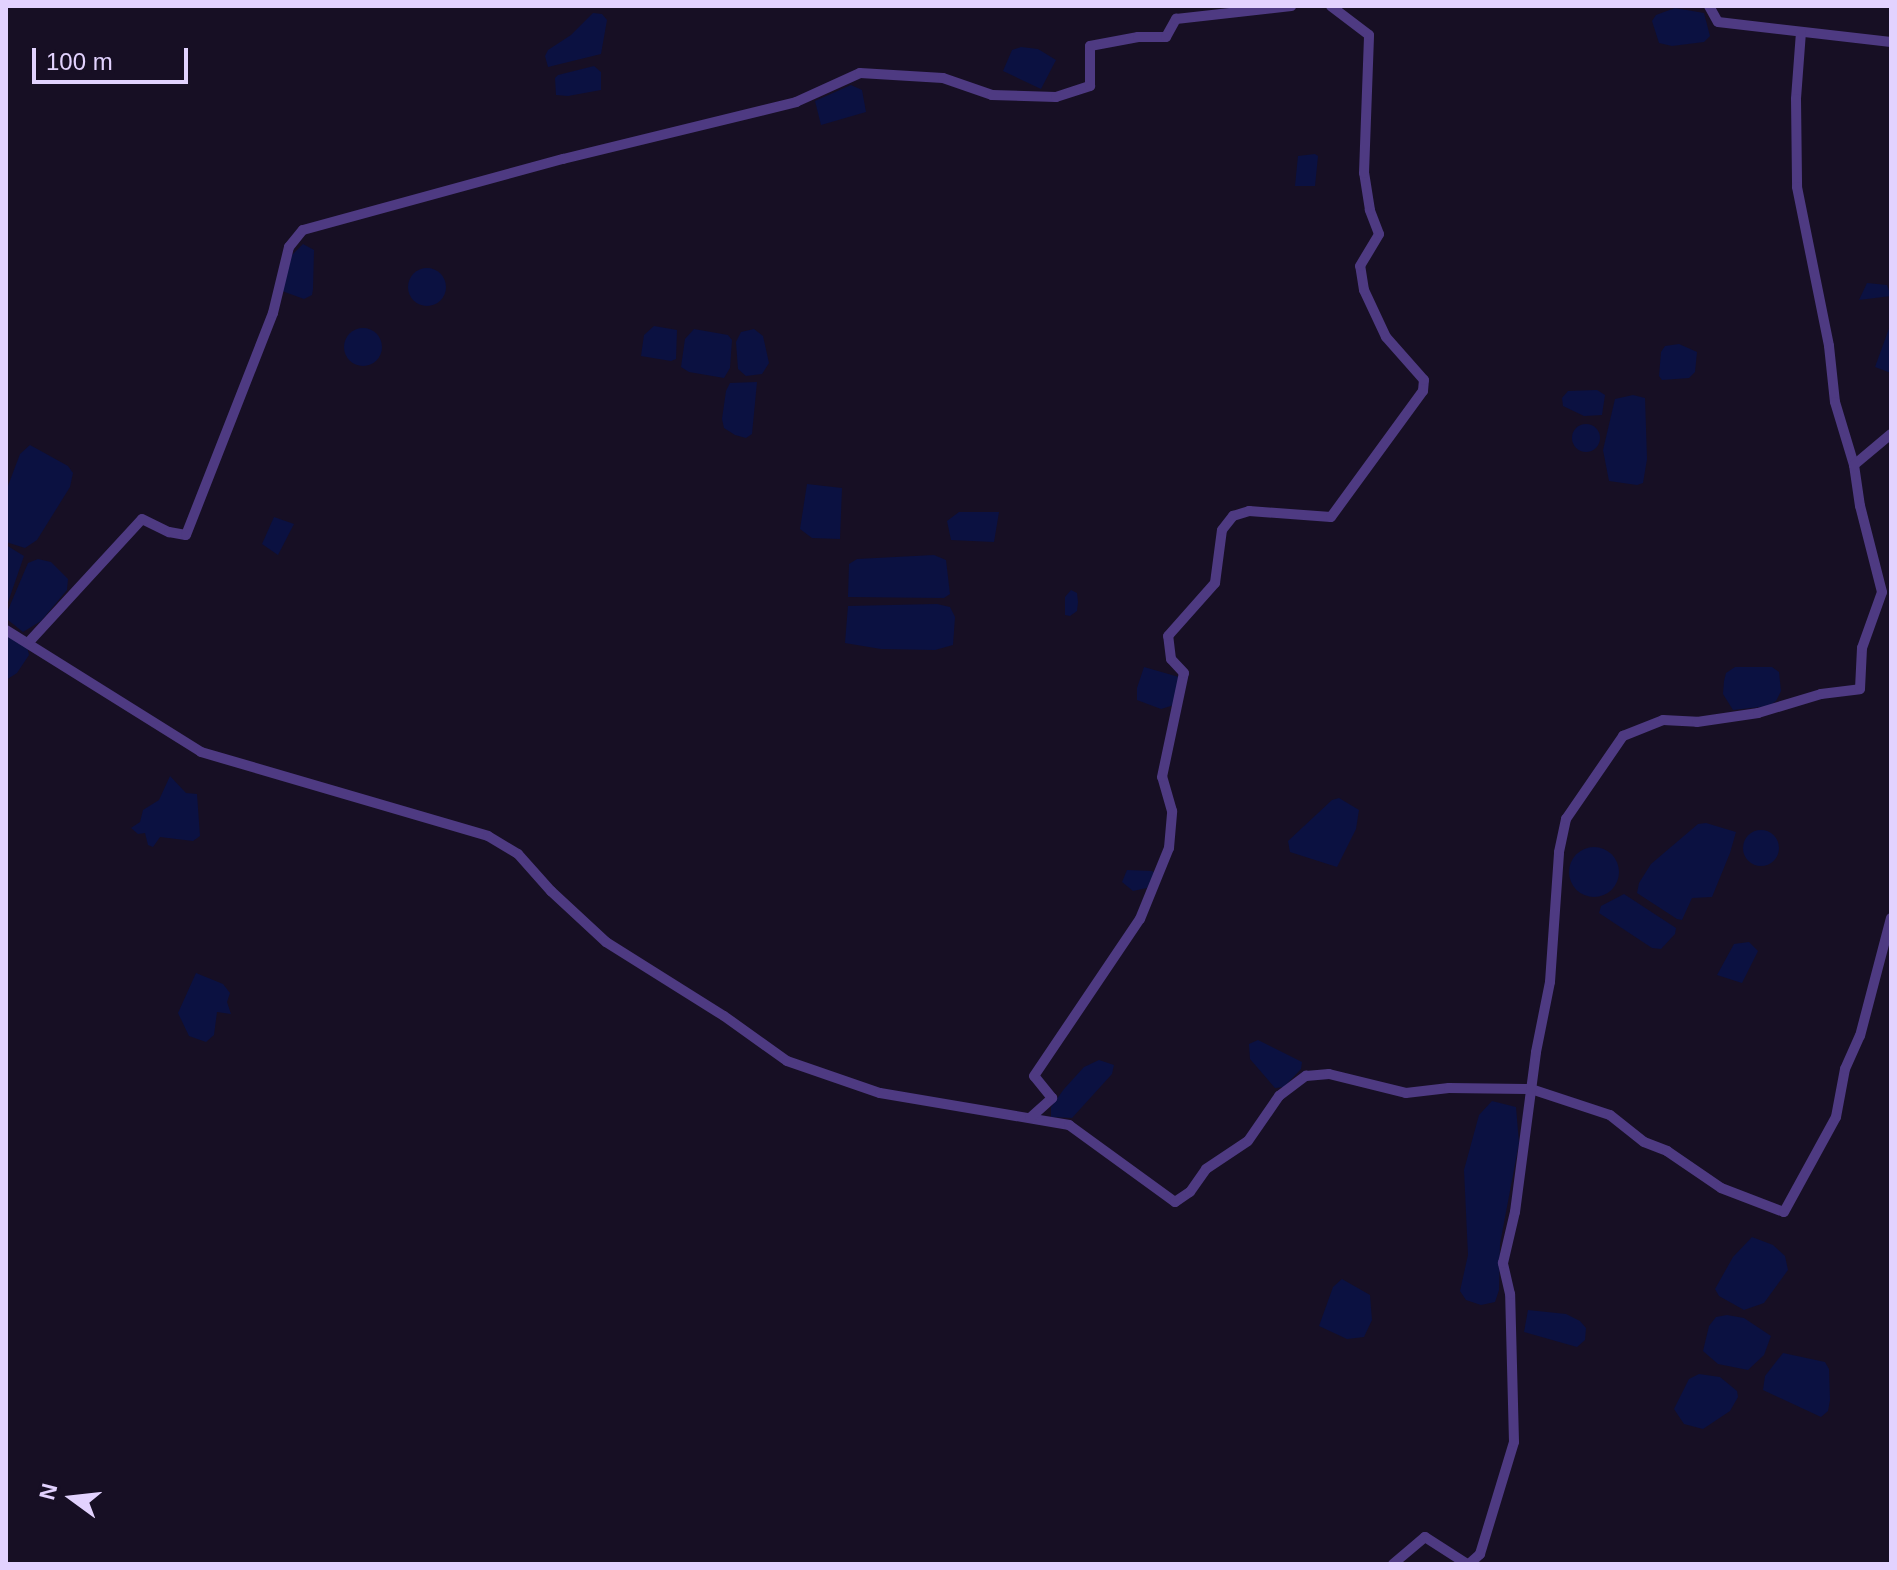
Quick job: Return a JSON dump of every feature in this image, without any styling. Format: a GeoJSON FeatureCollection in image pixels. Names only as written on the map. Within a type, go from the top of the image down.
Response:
{"type":"FeatureCollection","features":[{"type":"Feature","properties":{"kind":"street"},"geometry":{"type":"LineString","coordinates":[[28,643],[142,519],[169,532],[186,535],[273,313],[289,247],[303,230],[563,159],[796,102],[860,73],[943,78],[992,95],[1056,97],[1090,86],[1090,46],[1138,37],[1166,37],[1176,19],[1291,6]]}},
{"type":"Feature","properties":{"kind":"street"},"geometry":{"type":"LineString","coordinates":[[1030,1118],[1052,1098],[1034,1076],[1140,919],[1169,848],[1172,811],[1162,777],[1184,673],[1171,659],[1168,636],[1215,583],[1222,530],[1233,516],[1249,511],[1331,517],[1423,391],[1424,380],[1376,320],[1361,277],[1364,257],[1379,234],[1370,210],[1364,173],[1369,35],[1331,6]]}},
{"type":"Feature","properties":{"kind":"street"},"geometry":{"type":"LineString","coordinates":[[1709,6],[1718,22],[1891,42]]}},
{"type":"Feature","properties":{"kind":"street"},"geometry":{"type":"LineString","coordinates":[[1393,1564],[1425,1537],[1468,1564],[1480,1554],[1514,1442],[1510,1294],[1503,1263],[1515,1212],[1531,1089],[1550,982],[1559,852],[1566,819],[1623,736],[1663,720],[1697,722],[1758,713],[1821,694],[1860,689],[1862,648],[1882,592],[1860,506],[1854,465],[1835,402],[1829,346],[1797,187],[1796,99],[1801,32]]}},
{"type":"Feature","properties":{"kind":"street"},"geometry":{"type":"LineString","coordinates":[[1854,465],[1891,434]]}},
{"type":"Feature","properties":{"kind":"street"},"geometry":{"type":"LineString","coordinates":[[6,630],[201,752],[488,836],[518,854],[551,891],[606,942],[724,1016],[787,1061],[880,1093],[1069,1125],[1175,1202],[1190,1192],[1206,1169],[1248,1141],[1279,1096],[1306,1076],[1329,1074],[1406,1093],[1449,1088],[1531,1089],[1610,1115],[1644,1142],[1667,1151],[1721,1188],[1784,1212],[1836,1117],[1845,1069],[1860,1036],[1891,918]]}},
{"type":"Feature","properties":{"kind":"shaded area"},"geometry":{"type":"Polygon","coordinates":[[[1675,8],[1704,13],[1710,36],[1704,42],[1672,46],[1659,43],[1652,21],[1656,15],[1675,8]]]}},
{"type":"Feature","properties":{"kind":"shaded area"},"geometry":{"type":"Polygon","coordinates":[[[593,13],[602,14],[607,20],[601,54],[548,67],[545,56],[548,50],[571,35],[593,13]]]}},
{"type":"Feature","properties":{"kind":"shaded area"},"geometry":{"type":"Polygon","coordinates":[[[1021,47],[1038,49],[1056,60],[1041,89],[1003,71],[1012,50],[1021,47]]]}},
{"type":"Feature","properties":{"kind":"shaded area"},"geometry":{"type":"Polygon","coordinates":[[[594,66],[601,72],[601,90],[556,95],[555,78],[558,75],[594,66]]]}},
{"type":"Feature","properties":{"kind":"shaded area"},"geometry":{"type":"Polygon","coordinates":[[[851,85],[862,90],[866,112],[821,125],[815,101],[851,85]]]}},
{"type":"Feature","properties":{"kind":"shaded area"},"geometry":{"type":"Polygon","coordinates":[[[1298,156],[1318,156],[1315,186],[1295,186],[1298,156]]]}},
{"type":"Feature","properties":{"kind":"shaded area"},"geometry":{"type":"Polygon","coordinates":[[[303,244],[314,250],[312,295],[304,299],[282,291],[292,255],[303,244]]]}},
{"type":"Feature","properties":{"kind":"shaded area"},"geometry":{"type":"Polygon","coordinates":[[[427,268],[440,274],[446,287],[440,300],[427,306],[414,300],[408,287],[414,274],[427,268]]]}},
{"type":"Feature","properties":{"kind":"shaded area"},"geometry":{"type":"Polygon","coordinates":[[[1867,283],[1887,285],[1891,296],[1859,300],[1867,283]]]}},
{"type":"Feature","properties":{"kind":"shaded area"},"geometry":{"type":"Polygon","coordinates":[[[1891,323],[1891,373],[1875,367],[1891,323]]]}},
{"type":"Feature","properties":{"kind":"shaded area"},"geometry":{"type":"Polygon","coordinates":[[[654,326],[677,330],[676,359],[671,361],[641,356],[644,335],[654,326]]]}},
{"type":"Feature","properties":{"kind":"shaded area"},"geometry":{"type":"Polygon","coordinates":[[[363,328],[376,334],[382,347],[376,360],[363,366],[350,360],[344,347],[350,334],[363,328]]]}},
{"type":"Feature","properties":{"kind":"shaded area"},"geometry":{"type":"Polygon","coordinates":[[[694,329],[728,335],[732,340],[730,368],[724,378],[689,372],[681,367],[685,339],[694,329]]]}},
{"type":"Feature","properties":{"kind":"shaded area"},"geometry":{"type":"Polygon","coordinates":[[[754,329],[763,336],[769,363],[762,374],[746,376],[738,369],[736,342],[741,332],[754,329]]]}},
{"type":"Feature","properties":{"kind":"shaded area"},"geometry":{"type":"Polygon","coordinates":[[[1679,344],[1697,352],[1695,372],[1689,378],[1662,380],[1659,376],[1661,352],[1665,346],[1679,344]]]}},
{"type":"Feature","properties":{"kind":"shaded area"},"geometry":{"type":"Polygon","coordinates":[[[757,382],[752,434],[746,438],[735,435],[724,428],[722,419],[726,391],[730,383],[757,382]]]}},
{"type":"Feature","properties":{"kind":"shaded area"},"geometry":{"type":"Polygon","coordinates":[[[1597,390],[1605,395],[1602,415],[1584,416],[1563,406],[1562,398],[1568,391],[1597,390]]]}},
{"type":"Feature","properties":{"kind":"shaded area"},"geometry":{"type":"Polygon","coordinates":[[[1633,395],[1645,398],[1647,459],[1643,483],[1637,485],[1609,481],[1603,450],[1615,399],[1633,395]]]}},
{"type":"Feature","properties":{"kind":"shaded area"},"geometry":{"type":"Polygon","coordinates":[[[1586,424],[1596,428],[1600,438],[1596,448],[1586,452],[1576,448],[1572,438],[1576,428],[1586,424]]]}},
{"type":"Feature","properties":{"kind":"shaded area"},"geometry":{"type":"Polygon","coordinates":[[[30,445],[68,466],[73,473],[70,487],[37,540],[25,548],[6,542],[6,491],[20,454],[30,445]]]}},
{"type":"Feature","properties":{"kind":"shaded area"},"geometry":{"type":"Polygon","coordinates":[[[807,484],[842,488],[840,539],[812,538],[800,529],[807,484]]]}},
{"type":"Feature","properties":{"kind":"shaded area"},"geometry":{"type":"Polygon","coordinates":[[[959,512],[999,512],[994,542],[951,540],[947,521],[959,512]]]}},
{"type":"Feature","properties":{"kind":"shaded area"},"geometry":{"type":"Polygon","coordinates":[[[274,517],[294,524],[278,555],[262,544],[274,517]]]}},
{"type":"Feature","properties":{"kind":"shaded area"},"geometry":{"type":"Polygon","coordinates":[[[6,545],[24,556],[6,608],[6,545]]]}},
{"type":"Feature","properties":{"kind":"shaded area"},"geometry":{"type":"Polygon","coordinates":[[[934,555],[946,560],[950,594],[944,598],[848,597],[849,564],[857,559],[934,555]]]}},
{"type":"Feature","properties":{"kind":"shaded area"},"geometry":{"type":"Polygon","coordinates":[[[38,559],[51,562],[68,579],[67,590],[41,621],[23,632],[8,620],[8,610],[28,563],[38,559]]]}},
{"type":"Feature","properties":{"kind":"shaded area"},"geometry":{"type":"Polygon","coordinates":[[[1071,590],[1077,593],[1078,602],[1077,611],[1070,616],[1065,615],[1065,597],[1071,590]]]}},
{"type":"Feature","properties":{"kind":"shaded area"},"geometry":{"type":"Polygon","coordinates":[[[937,604],[950,607],[955,617],[953,645],[935,650],[881,649],[845,643],[848,606],[937,604]]]}},
{"type":"Feature","properties":{"kind":"shaded area"},"geometry":{"type":"Polygon","coordinates":[[[6,634],[27,646],[29,655],[17,673],[6,680],[6,634]]]}},
{"type":"Feature","properties":{"kind":"shaded area"},"geometry":{"type":"Polygon","coordinates":[[[1144,667],[1179,677],[1174,705],[1161,709],[1137,700],[1137,688],[1144,667]]]}},
{"type":"Feature","properties":{"kind":"shaded area"},"geometry":{"type":"Polygon","coordinates":[[[1735,667],[1772,667],[1779,672],[1781,691],[1776,701],[1769,706],[1733,710],[1723,694],[1726,673],[1735,667]]]}},
{"type":"Feature","properties":{"kind":"shaded area"},"geometry":{"type":"Polygon","coordinates":[[[170,776],[186,793],[197,794],[200,836],[193,841],[160,837],[153,847],[148,845],[145,833],[138,834],[131,828],[140,822],[143,810],[159,800],[170,776]]]}},
{"type":"Feature","properties":{"kind":"shaded area"},"geometry":{"type":"Polygon","coordinates":[[[1339,798],[1359,810],[1356,829],[1337,867],[1290,852],[1288,841],[1332,800],[1339,798]]]}},
{"type":"Feature","properties":{"kind":"shaded area"},"geometry":{"type":"Polygon","coordinates":[[[1706,823],[1736,832],[1730,853],[1712,897],[1692,898],[1682,920],[1677,919],[1637,893],[1639,883],[1651,864],[1698,824],[1706,823]]]}},
{"type":"Feature","properties":{"kind":"shaded area"},"geometry":{"type":"Polygon","coordinates":[[[1761,830],[1774,835],[1779,848],[1774,861],[1761,866],[1748,861],[1743,848],[1748,835],[1761,830]]]}},
{"type":"Feature","properties":{"kind":"shaded area"},"geometry":{"type":"Polygon","coordinates":[[[1594,847],[1612,854],[1619,872],[1612,890],[1594,897],[1576,890],[1569,872],[1576,854],[1594,847]]]}},
{"type":"Feature","properties":{"kind":"shaded area"},"geometry":{"type":"Polygon","coordinates":[[[1127,870],[1155,873],[1147,888],[1133,891],[1122,882],[1127,870]]]}},
{"type":"Feature","properties":{"kind":"shaded area"},"geometry":{"type":"Polygon","coordinates":[[[1624,894],[1676,928],[1675,934],[1661,949],[1652,948],[1599,913],[1601,906],[1624,894]]]}},
{"type":"Feature","properties":{"kind":"shaded area"},"geometry":{"type":"Polygon","coordinates":[[[1749,942],[1758,951],[1742,983],[1717,975],[1734,944],[1749,942]]]}},
{"type":"Feature","properties":{"kind":"shaded area"},"geometry":{"type":"Polygon","coordinates":[[[196,973],[223,984],[230,993],[227,1002],[231,1014],[217,1012],[214,1035],[206,1042],[189,1036],[178,1013],[196,973]]]}},
{"type":"Feature","properties":{"kind":"shaded area"},"geometry":{"type":"Polygon","coordinates":[[[1258,1040],[1302,1062],[1301,1069],[1284,1087],[1275,1088],[1250,1059],[1249,1044],[1258,1040]]]}},
{"type":"Feature","properties":{"kind":"shaded area"},"geometry":{"type":"Polygon","coordinates":[[[1099,1060],[1114,1065],[1112,1074],[1072,1118],[1051,1117],[1051,1107],[1064,1089],[1084,1067],[1099,1060]]]}},
{"type":"Feature","properties":{"kind":"shaded area"},"geometry":{"type":"Polygon","coordinates":[[[1492,1101],[1516,1107],[1519,1143],[1500,1244],[1499,1290],[1495,1302],[1481,1305],[1466,1300],[1460,1291],[1468,1255],[1464,1170],[1479,1115],[1492,1101]]]}},
{"type":"Feature","properties":{"kind":"shaded area"},"geometry":{"type":"Polygon","coordinates":[[[1752,1237],[1773,1245],[1785,1256],[1788,1270],[1764,1303],[1744,1310],[1719,1296],[1715,1289],[1733,1257],[1752,1237]]]}},
{"type":"Feature","properties":{"kind":"shaded area"},"geometry":{"type":"Polygon","coordinates":[[[1342,1279],[1370,1295],[1372,1320],[1364,1337],[1347,1339],[1319,1326],[1333,1287],[1342,1279]]]}},
{"type":"Feature","properties":{"kind":"shaded area"},"geometry":{"type":"Polygon","coordinates":[[[1528,1310],[1566,1314],[1580,1321],[1586,1328],[1585,1340],[1577,1347],[1524,1332],[1528,1310]]]}},
{"type":"Feature","properties":{"kind":"shaded area"},"geometry":{"type":"Polygon","coordinates":[[[1716,1317],[1744,1318],[1771,1336],[1764,1355],[1748,1370],[1718,1364],[1703,1351],[1709,1326],[1716,1317]]]}},
{"type":"Feature","properties":{"kind":"shaded area"},"geometry":{"type":"Polygon","coordinates":[[[1783,1353],[1825,1362],[1829,1369],[1830,1400],[1828,1411],[1821,1417],[1763,1390],[1765,1376],[1783,1353]]]}},
{"type":"Feature","properties":{"kind":"shaded area"},"geometry":{"type":"Polygon","coordinates":[[[1699,1374],[1720,1377],[1737,1391],[1738,1397],[1730,1411],[1703,1429],[1684,1424],[1674,1409],[1689,1379],[1699,1374]]]}}]}
